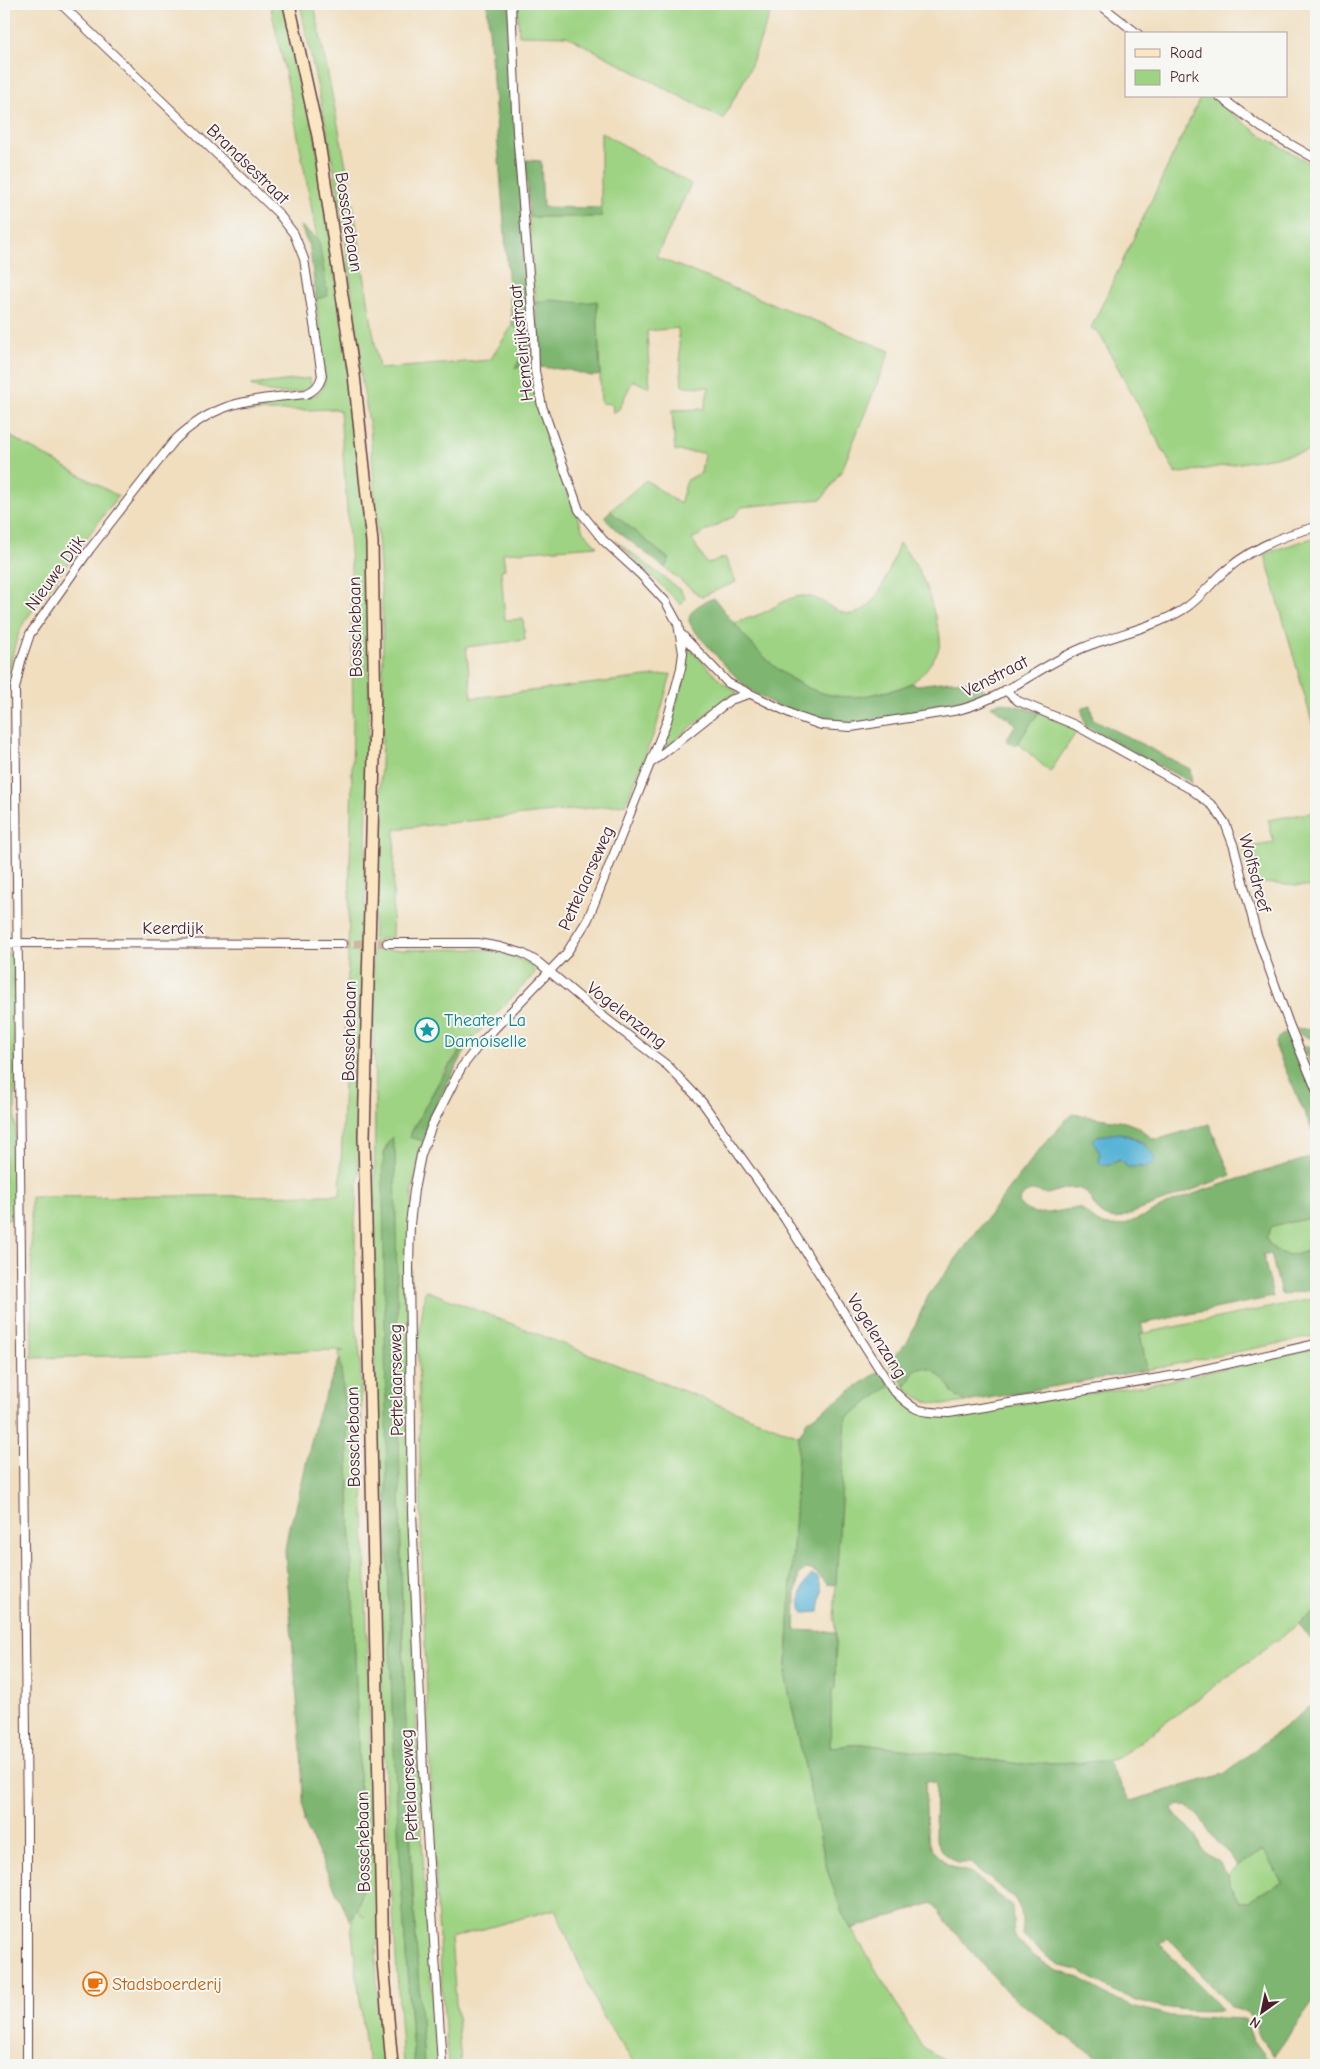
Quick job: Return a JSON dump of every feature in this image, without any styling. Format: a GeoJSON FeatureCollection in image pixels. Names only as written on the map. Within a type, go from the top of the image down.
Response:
{"type":"FeatureCollection","features":[{"type":"Feature","properties":{"kind":"main road","name":"Bosschebaan"},"geometry":{"type":"LineString","coordinates":[[289,4],[320,146],[354,376],[372,542],[374,719],[364,1136],[383,1961],[392,2065]]}},
{"type":"Feature","properties":{"kind":"street","name":"Brandsestraat"},"geometry":{"type":"LineString","coordinates":[[61,4],[278,213],[294,234],[304,259],[322,376],[319,385],[313,391]]}},
{"type":"Feature","properties":{"kind":"street","name":"Hemelrijkstraat"},"geometry":{"type":"LineString","coordinates":[[511,4],[516,132],[534,334],[535,371],[542,406],[579,510],[603,540],[641,575],[666,602],[678,624],[681,634]]}},
{"type":"Feature","properties":{"kind":"street"},"geometry":{"type":"LineString","coordinates":[[1099,4],[1135,32]]}},
{"type":"Feature","properties":{"kind":"street"},"geometry":{"type":"LineString","coordinates":[[1222,98],[1262,128],[1316,159]]}},
{"type":"Feature","properties":{"kind":"street","name":"Nieuwe Dijk"},"geometry":{"type":"LineString","coordinates":[[27,2065],[27,1829],[15,689],[20,661],[30,634],[90,549],[174,441],[190,426],[209,413],[230,404],[313,391]]}},
{"type":"Feature","properties":{"kind":"street","name":"Venstraat"},"geometry":{"type":"LineString","coordinates":[[681,634],[728,683],[813,723],[830,727],[851,726],[966,709],[1084,648],[1169,617],[1186,608],[1225,571],[1254,550],[1287,534],[1316,527]]}},
{"type":"Feature","properties":{"kind":"street","name":"Pettelaarseweg"},"geometry":{"type":"LineString","coordinates":[[442,2065],[423,1771],[412,1512],[409,1268],[410,1224],[414,1190],[421,1155],[444,1097],[460,1068],[479,1045],[549,972],[578,937],[588,919],[667,720],[678,682],[683,653],[681,634]]}},
{"type":"Feature","properties":{"kind":"street","name":"Wolfsdreef"},"geometry":{"type":"LineString","coordinates":[[1006,690],[1018,700],[1075,725],[1192,790],[1214,806],[1225,823],[1234,847],[1256,932],[1289,1024],[1316,1089]]}},
{"type":"Feature","properties":{"kind":"street"},"geometry":{"type":"LineString","coordinates":[[650,763],[730,700],[748,694]]}},
{"type":"Feature","properties":{"kind":"street","name":"Keerdijk"},"geometry":{"type":"LineString","coordinates":[[4,943],[342,944]]}},
{"type":"Feature","properties":{"kind":"street"},"geometry":{"type":"LineString","coordinates":[[387,943],[478,943],[500,946],[522,953],[538,962],[549,972]]}},
{"type":"Feature","properties":{"kind":"street","name":"Vogelenzang"},"geometry":{"type":"LineString","coordinates":[[549,972],[596,1012],[668,1066],[702,1102],[785,1219],[892,1390],[909,1406],[924,1412],[950,1413],[1183,1374],[1316,1344]]}},
{"type":"Feature","properties":{"kind":"green space"},"geometry":{"type":"Polygon","coordinates":[[[270,4],[286,4],[315,136],[360,448],[368,578],[369,699],[360,1154],[355,1221],[355,1317],[360,1354],[370,1749],[380,1931],[376,1955],[385,2065],[368,2065],[351,1926],[356,1909],[365,1918],[358,1908],[363,1882],[347,1430],[339,1351],[344,1351],[338,1350],[32,1358],[31,1197],[340,1195],[353,725],[351,565],[340,411],[335,409],[246,412],[287,398],[317,394],[323,388],[325,378],[316,299],[328,296],[291,99],[270,4]]]}},
{"type":"Feature","properties":{"kind":"green space"},"geometry":{"type":"Polygon","coordinates":[[[300,4],[314,4],[350,186],[379,369],[490,360],[512,326],[524,330],[525,350],[516,368],[528,365],[568,493],[583,531],[597,546],[503,553],[505,569],[501,570],[505,620],[523,619],[525,640],[466,647],[472,698],[671,674],[656,728],[626,804],[395,829],[392,938],[379,939],[379,950],[479,949],[500,952],[531,964],[535,973],[456,1056],[443,1074],[409,1136],[423,1141],[412,1191],[408,1463],[413,1647],[424,1882],[438,2065],[424,2065],[411,1837],[402,1609],[395,1152],[392,1138],[386,1146],[384,1154],[389,1536],[397,1801],[414,2065],[403,2065],[382,1709],[376,1505],[375,1096],[372,969],[382,743],[383,625],[379,551],[370,427],[362,383],[345,235],[330,146],[300,4]]]}},
{"type":"Feature","properties":{"kind":"green space"},"geometry":{"type":"Polygon","coordinates":[[[487,4],[509,4],[531,356],[528,365],[515,368],[525,350],[524,330],[512,326],[487,4]]]}},
{"type":"Feature","properties":{"kind":"green space"},"geometry":{"type":"Polygon","coordinates":[[[517,4],[774,4],[748,73],[723,119],[567,36],[519,35],[517,4]]]}},
{"type":"Feature","properties":{"kind":"green space"},"geometry":{"type":"Polygon","coordinates":[[[1200,98],[1212,98],[1259,134],[1316,167],[1316,450],[1176,474],[1099,333],[1091,328],[1200,98]]]}},
{"type":"Feature","properties":{"kind":"green space"},"geometry":{"type":"Polygon","coordinates":[[[601,132],[691,184],[656,257],[890,351],[842,470],[822,499],[742,507],[734,516],[692,539],[707,564],[725,557],[736,582],[701,597],[665,568],[668,559],[610,511],[646,480],[680,504],[687,480],[701,473],[704,453],[675,451],[672,410],[704,409],[709,387],[682,386],[678,328],[647,331],[650,387],[633,380],[619,409],[613,413],[612,404],[601,403],[597,301],[581,304],[554,301],[535,303],[529,217],[601,217],[601,132]]]}},
{"type":"Feature","properties":{"kind":"green space"},"geometry":{"type":"Polygon","coordinates":[[[526,160],[541,161],[543,207],[602,208],[601,217],[529,217],[526,160]]]}},
{"type":"Feature","properties":{"kind":"green space"},"geometry":{"type":"Polygon","coordinates":[[[300,225],[319,241],[328,296],[316,299],[310,249],[300,225]]]}},
{"type":"Feature","properties":{"kind":"green space"},"geometry":{"type":"Polygon","coordinates":[[[547,300],[597,301],[600,375],[591,376],[568,370],[540,367],[535,303],[547,300]]]}},
{"type":"Feature","properties":{"kind":"green space"},"geometry":{"type":"Polygon","coordinates":[[[310,378],[311,387],[289,393],[264,391],[251,385],[310,378]]]}},
{"type":"Feature","properties":{"kind":"green space"},"geometry":{"type":"Polygon","coordinates":[[[4,433],[118,496],[24,622],[13,651],[10,666],[6,743],[4,743],[4,433]]]}},
{"type":"Feature","properties":{"kind":"green space"},"geometry":{"type":"Polygon","coordinates":[[[610,511],[669,559],[665,568],[617,531],[604,517],[610,511]]]}},
{"type":"Feature","properties":{"kind":"green space"},"geometry":{"type":"Polygon","coordinates":[[[1316,537],[1316,736],[1265,555],[1316,537]]]}},
{"type":"Feature","properties":{"kind":"green space"},"geometry":{"type":"Polygon","coordinates":[[[615,540],[680,590],[685,598],[681,605],[615,540]]]}},
{"type":"Feature","properties":{"kind":"green space"},"geometry":{"type":"Polygon","coordinates":[[[899,543],[916,566],[924,583],[931,600],[940,640],[939,648],[932,661],[921,675],[910,684],[860,697],[841,697],[813,690],[775,667],[757,650],[734,623],[763,613],[789,599],[799,596],[815,598],[838,611],[854,614],[864,609],[873,601],[880,590],[899,543]]]}},
{"type":"Feature","properties":{"kind":"green space"},"geometry":{"type":"Polygon","coordinates":[[[714,598],[764,657],[783,673],[804,686],[826,694],[851,697],[891,691],[911,683],[917,685],[958,681],[977,684],[990,697],[948,708],[854,724],[837,724],[801,716],[778,706],[747,687],[693,629],[689,621],[694,609],[714,598]]]}},
{"type":"Feature","properties":{"kind":"green space"},"geometry":{"type":"Polygon","coordinates":[[[689,648],[722,682],[738,693],[728,697],[662,749],[684,678],[687,650],[689,648]]]}},
{"type":"Feature","properties":{"kind":"green space"},"geometry":{"type":"Polygon","coordinates":[[[1001,702],[1039,712],[1015,746],[1006,740],[1016,724],[991,706],[1001,702]]]}},
{"type":"Feature","properties":{"kind":"green space"},"geometry":{"type":"Polygon","coordinates":[[[1090,705],[1093,719],[1190,769],[1192,783],[1085,726],[1082,710],[1083,707],[1090,705]]]}},
{"type":"Feature","properties":{"kind":"green space"},"geometry":{"type":"Polygon","coordinates":[[[1039,712],[1077,731],[1050,772],[1018,743],[1039,712]]]}},
{"type":"Feature","properties":{"kind":"green space"},"geometry":{"type":"Polygon","coordinates":[[[1314,812],[1316,816],[1316,884],[1309,887],[1251,882],[1242,848],[1274,843],[1268,820],[1314,812]]]}},
{"type":"Feature","properties":{"kind":"green space"},"geometry":{"type":"Polygon","coordinates":[[[4,950],[12,956],[14,970],[16,1219],[4,1219],[4,950]]]}},
{"type":"Feature","properties":{"kind":"green space"},"geometry":{"type":"Polygon","coordinates":[[[1316,1028],[1316,1040],[1301,1035],[1297,1029],[1316,1028]]]}},
{"type":"Feature","properties":{"kind":"green space"},"geometry":{"type":"Polygon","coordinates":[[[1286,1032],[1316,1096],[1316,1139],[1276,1048],[1276,1042],[1286,1032]]]}},
{"type":"Feature","properties":{"kind":"green space"},"geometry":{"type":"Polygon","coordinates":[[[471,1040],[440,1097],[423,1141],[409,1137],[445,1074],[471,1040]]]}},
{"type":"Feature","properties":{"kind":"green space"},"geometry":{"type":"Polygon","coordinates":[[[1305,1046],[1316,1047],[1316,1076],[1304,1050],[1305,1046]]]}},
{"type":"Feature","properties":{"kind":"green space"},"geometry":{"type":"Polygon","coordinates":[[[1072,1114],[1125,1122],[1138,1127],[1153,1139],[1159,1139],[1209,1124],[1231,1175],[1117,1219],[1101,1213],[1085,1192],[1079,1189],[1067,1188],[1046,1194],[1030,1191],[1023,1195],[1019,1203],[1031,1212],[1039,1213],[1079,1208],[1097,1222],[1111,1226],[1126,1224],[1175,1201],[1210,1188],[1316,1156],[1316,1217],[1272,1226],[1266,1238],[1276,1250],[1282,1253],[1302,1253],[1316,1247],[1316,1289],[1281,1294],[1271,1254],[1263,1254],[1273,1297],[1141,1324],[1144,1333],[1140,1334],[1147,1370],[966,1402],[952,1392],[948,1384],[933,1370],[924,1368],[915,1370],[905,1387],[889,1363],[909,1339],[928,1296],[1043,1145],[1072,1114]],[[1126,1134],[1098,1136],[1094,1140],[1101,1153],[1100,1157],[1107,1166],[1120,1160],[1128,1167],[1135,1166],[1141,1168],[1145,1144],[1126,1134]]]}},
{"type":"Feature","properties":{"kind":"green space"},"geometry":{"type":"Polygon","coordinates":[[[392,1137],[395,1152],[402,1626],[412,1879],[424,2065],[414,2065],[396,1797],[392,1707],[387,1515],[383,1172],[386,1150],[392,1137]]]}},
{"type":"Feature","properties":{"kind":"green space"},"geometry":{"type":"Polygon","coordinates":[[[1316,1217],[1316,1247],[1302,1253],[1282,1253],[1276,1250],[1266,1238],[1272,1226],[1316,1217]]]}},
{"type":"Feature","properties":{"kind":"green space"},"geometry":{"type":"Polygon","coordinates":[[[425,1290],[799,1436],[786,1679],[827,1869],[842,1913],[922,2047],[954,2065],[635,2065],[601,2013],[555,1909],[451,1938],[461,2065],[448,2065],[433,1838],[422,1575],[418,1348],[425,1290]]]}},
{"type":"Feature","properties":{"kind":"green space"},"geometry":{"type":"Polygon","coordinates":[[[1316,1298],[1316,1336],[1147,1370],[1140,1334],[1316,1298]]]}},
{"type":"Feature","properties":{"kind":"green space"},"geometry":{"type":"Polygon","coordinates":[[[1316,1348],[1316,1611],[1118,1758],[1107,1761],[1021,1764],[862,1744],[830,1747],[832,1688],[835,1688],[836,1632],[834,1620],[842,1460],[846,1418],[892,1385],[923,1413],[936,1417],[1158,1383],[1316,1348]]]}},
{"type":"Feature","properties":{"kind":"green space"},"geometry":{"type":"Polygon","coordinates":[[[340,1358],[347,1430],[363,1882],[358,1908],[350,1921],[304,1822],[301,1750],[285,1550],[289,1526],[295,1512],[317,1416],[340,1358]]]}},
{"type":"Feature","properties":{"kind":"green space"},"geometry":{"type":"Polygon","coordinates":[[[924,1367],[933,1370],[949,1384],[952,1392],[966,1402],[933,1403],[920,1398],[905,1387],[915,1370],[924,1367]]]}},
{"type":"Feature","properties":{"kind":"green space"},"geometry":{"type":"Polygon","coordinates":[[[881,1370],[892,1385],[846,1418],[836,1585],[827,1584],[818,1574],[810,1570],[806,1569],[799,1574],[796,1593],[795,1630],[836,1632],[835,1688],[832,1689],[830,1747],[862,1744],[1021,1764],[1107,1761],[1130,1801],[1224,1774],[1316,1702],[1316,1997],[1274,2056],[1258,2035],[1250,2015],[1247,2012],[1232,2008],[1168,1938],[1160,1944],[1223,2010],[1181,2010],[1127,1997],[1080,1971],[1053,1961],[1035,1947],[1023,1935],[1021,1911],[1015,1899],[970,1863],[958,1863],[944,1853],[935,1836],[936,1783],[925,1781],[927,1835],[932,1849],[947,1864],[970,1872],[1012,1906],[1016,1939],[1034,1956],[1055,1970],[1080,1978],[1107,1996],[1136,2007],[1171,2016],[1245,2019],[1252,2038],[1269,2061],[1266,2065],[1109,2065],[1060,2033],[1008,1993],[946,1922],[933,1903],[851,1929],[842,1913],[827,1869],[786,1679],[799,1436],[807,1421],[881,1370]],[[1179,1805],[1172,1808],[1173,1812],[1196,1835],[1201,1849],[1219,1863],[1228,1875],[1229,1883],[1240,1902],[1247,1902],[1282,1882],[1267,1855],[1262,1851],[1237,1867],[1233,1859],[1200,1818],[1186,1807],[1179,1805]]]}},
{"type":"Feature","properties":{"kind":"green space"},"geometry":{"type":"Polygon","coordinates":[[[1316,1611],[1316,1646],[1299,1624],[1316,1611]]]}},
{"type":"Feature","properties":{"kind":"green space"},"geometry":{"type":"Polygon","coordinates":[[[1262,1850],[1267,1855],[1282,1882],[1247,1902],[1240,1902],[1229,1883],[1228,1875],[1262,1850]]]}},
{"type":"Feature","properties":{"kind":"water"},"geometry":{"type":"Polygon","coordinates":[[[1119,1133],[1131,1137],[1146,1147],[1154,1158],[1153,1163],[1147,1167],[1128,1167],[1120,1160],[1106,1165],[1099,1162],[1100,1153],[1093,1140],[1098,1136],[1119,1133]]]}},
{"type":"Feature","properties":{"kind":"water"},"geometry":{"type":"Polygon","coordinates":[[[812,1575],[818,1577],[822,1591],[819,1612],[804,1613],[801,1604],[803,1587],[812,1575]]]}},
{"type":"Feature","properties":{"kind":"tunnel"},"geometry":{"type":"LineString","coordinates":[[342,944],[387,943]]}},
{"type":"Feature","properties":{"kind":"place","name":"Theater La Damoiselle"},"geometry":{"type":"Point","coordinates":[427,1030]}},
{"type":"Feature","properties":{"kind":"place","name":"Stadsboerderij"},"geometry":{"type":"Point","coordinates":[95,1984]}}]}
